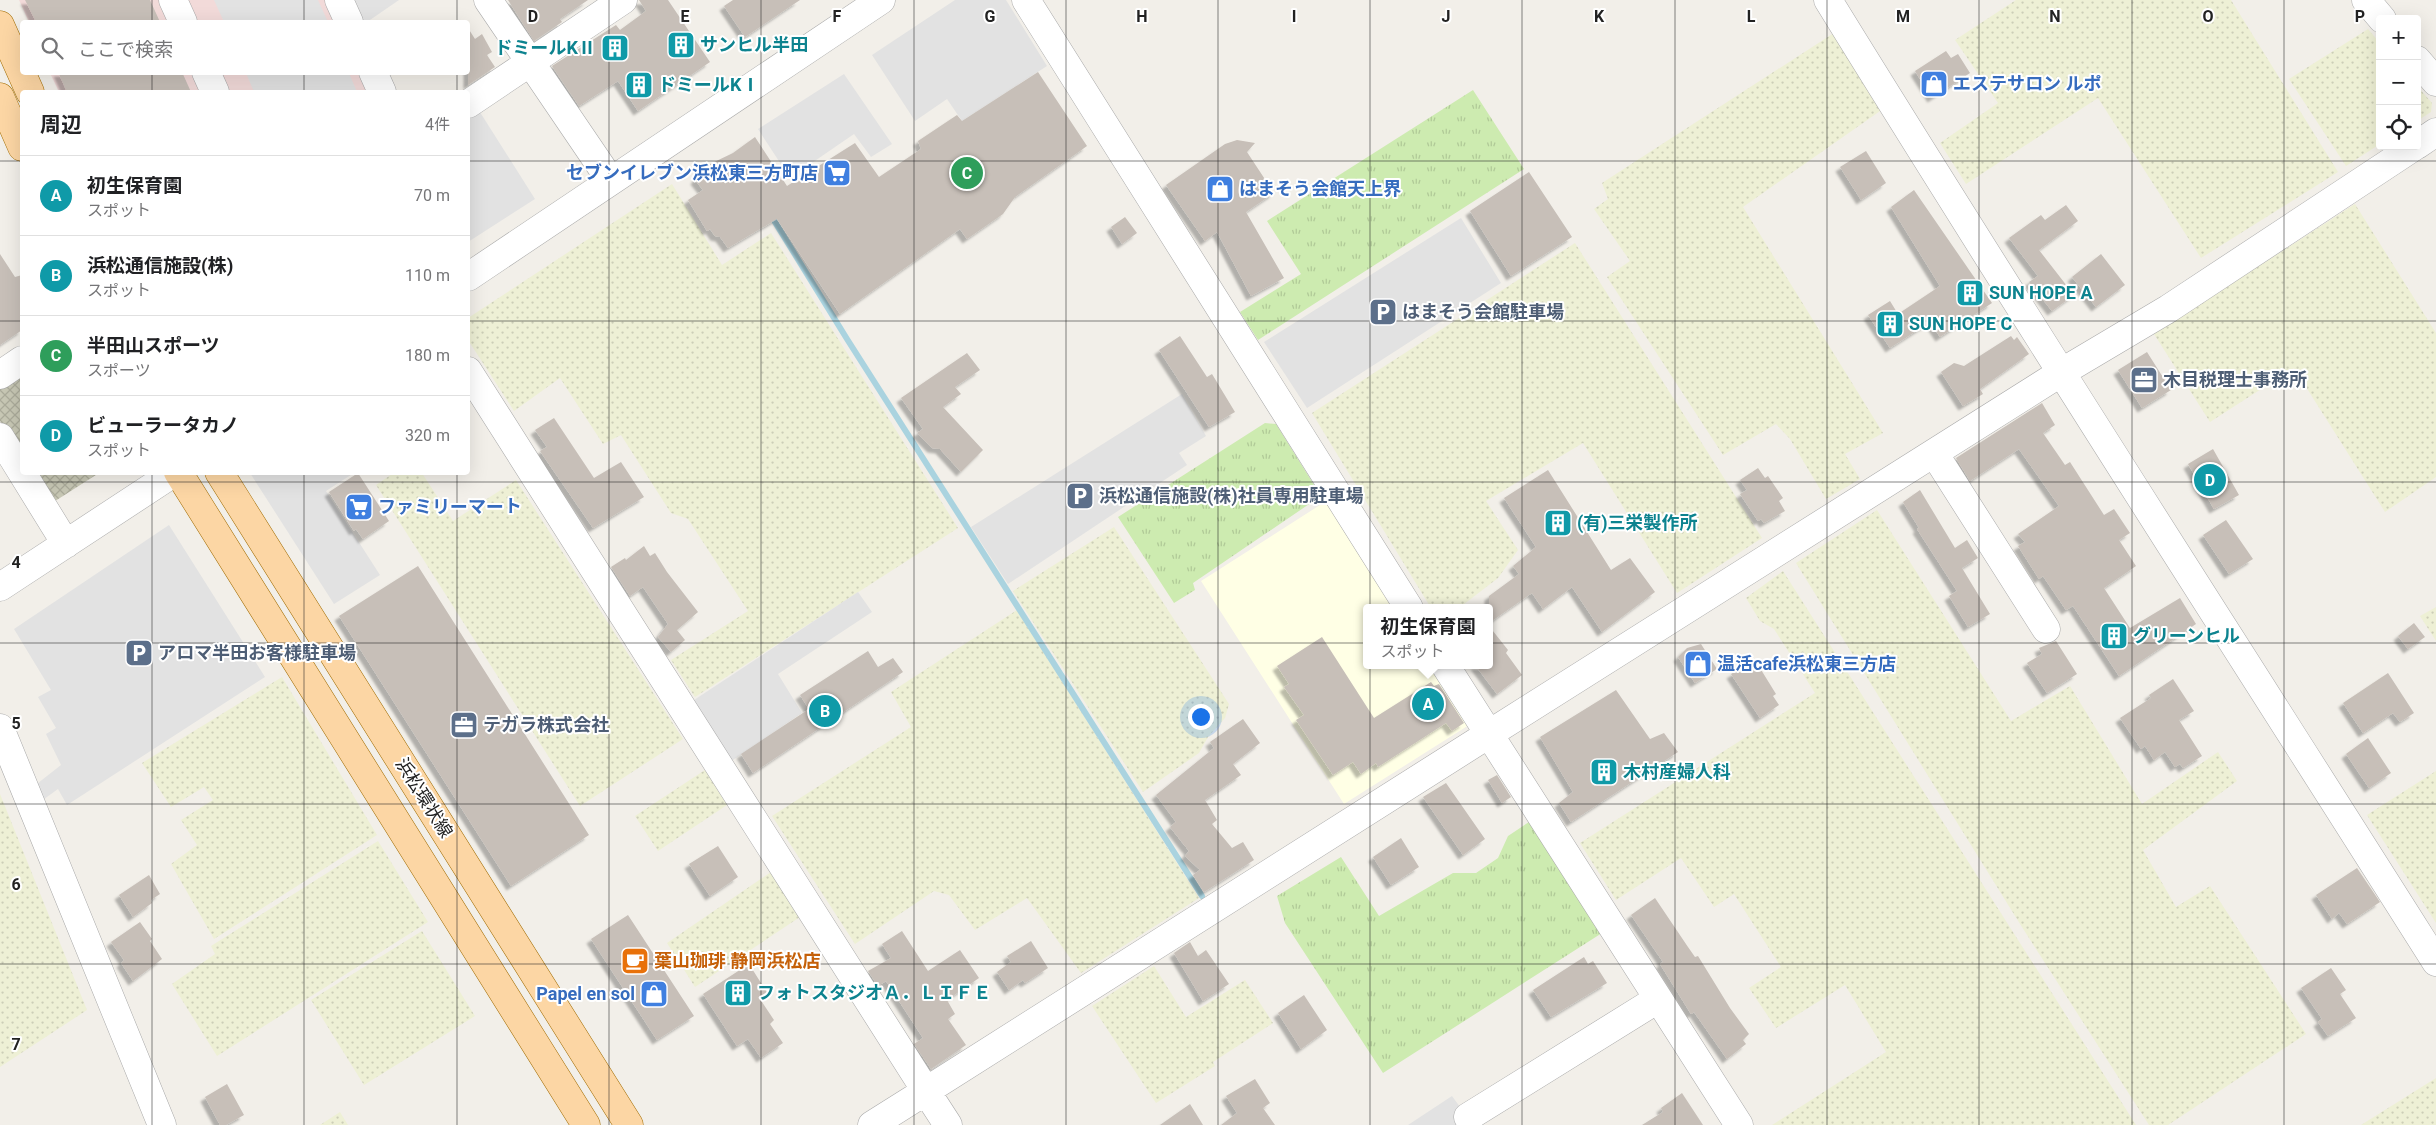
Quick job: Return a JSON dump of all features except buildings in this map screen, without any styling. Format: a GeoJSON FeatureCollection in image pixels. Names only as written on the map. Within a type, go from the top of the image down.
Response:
{"type":"FeatureCollection","features":[{"type":"Feature","properties":{"kind":"main road"},"geometry":{"type":"LineString","coordinates":[[0,25],[20,70]]}},
{"type":"Feature","properties":{"kind":"main road"},"geometry":{"type":"LineString","coordinates":[[22,75],[29,90]]}},
{"type":"Feature","properties":{"kind":"main road"},"geometry":{"type":"LineString","coordinates":[[0,97],[20,142]]}},
{"type":"Feature","properties":{"kind":"main road","name":"浜松環状線"},"geometry":{"type":"LineString","coordinates":[[178,475],[586,1125]]}},
{"type":"Feature","properties":{"kind":"main road","name":"浜松環状線"},"geometry":{"type":"LineString","coordinates":[[221,475],[629,1125]]}},
{"type":"Feature","properties":{"kind":"street"},"geometry":{"type":"LineString","coordinates":[[174,0],[182,20]]}},
{"type":"Feature","properties":{"kind":"street"},"geometry":{"type":"LineString","coordinates":[[339,0],[348,20]]}},
{"type":"Feature","properties":{"kind":"street"},"geometry":{"type":"LineString","coordinates":[[488,0],[612,180]]}},
{"type":"Feature","properties":{"kind":"street"},"geometry":{"type":"LineString","coordinates":[[470,103],[623,0]]}},
{"type":"Feature","properties":{"kind":"street"},"geometry":{"type":"LineString","coordinates":[[470,276],[881,0]]}},
{"type":"Feature","properties":{"kind":"street"},"geometry":{"type":"LineString","coordinates":[[1026,0],[1406,604]]}},
{"type":"Feature","properties":{"kind":"street"},"geometry":{"type":"LineString","coordinates":[[1828,0],[1979,245],[2062,372],[2147,509],[2436,962]]}},
{"type":"Feature","properties":{"kind":"street"},"geometry":{"type":"LineString","coordinates":[[2366,0],[2379,15]]}},
{"type":"Feature","properties":{"kind":"street"},"geometry":{"type":"LineString","coordinates":[[2421,65],[2436,82]]}},
{"type":"Feature","properties":{"kind":"street"},"geometry":{"type":"LineString","coordinates":[[207,75],[214,90]]}},
{"type":"Feature","properties":{"kind":"street"},"geometry":{"type":"LineString","coordinates":[[374,75],[381,90]]}},
{"type":"Feature","properties":{"kind":"street"},"geometry":{"type":"LineString","coordinates":[[2421,142],[2436,132]]}},
{"type":"Feature","properties":{"kind":"street"},"geometry":{"type":"LineString","coordinates":[[872,1125],[2062,372],[2168,309],[2408,150]]}},
{"type":"Feature","properties":{"kind":"street"},"geometry":{"type":"LineString","coordinates":[[0,375],[20,361]]}},
{"type":"Feature","properties":{"kind":"street"},"geometry":{"type":"LineString","coordinates":[[470,374],[948,1125]]}},
{"type":"Feature","properties":{"kind":"street"},"geometry":{"type":"LineString","coordinates":[[0,437],[20,469]]}},
{"type":"Feature","properties":{"kind":"street"},"geometry":{"type":"LineString","coordinates":[[1934,454],[2046,629]]}},
{"type":"Feature","properties":{"kind":"street"},"geometry":{"type":"LineString","coordinates":[[23,475],[66,544]]}},
{"type":"Feature","properties":{"kind":"street"},"geometry":{"type":"LineString","coordinates":[[0,587],[171,475]]}},
{"type":"Feature","properties":{"kind":"street"},"geometry":{"type":"LineString","coordinates":[[1448,669],[1737,1124]]}},
{"type":"Feature","properties":{"kind":"street"},"geometry":{"type":"LineString","coordinates":[[0,728],[153,1121]]}},
{"type":"Feature","properties":{"kind":"street"},"geometry":{"type":"LineString","coordinates":[[1468,1117],[1658,999]]}},
{"type":"Feature","properties":{"kind":"shaded area"},"geometry":{"type":"Polygon","coordinates":[[[19,0],[336,0],[346,20],[28,20],[19,0]]]}},
{"type":"Feature","properties":{"kind":"shaded area"},"geometry":{"type":"Polygon","coordinates":[[[214,0],[318,0],[327,20],[223,20],[214,0]]]}},
{"type":"Feature","properties":{"kind":"shaded area"},"geometry":{"type":"Polygon","coordinates":[[[351,0],[399,0],[370,20],[359,20],[351,0]]]}},
{"type":"Feature","properties":{"kind":"shaded area"},"geometry":{"type":"Polygon","coordinates":[[[955,0],[1006,0],[1047,66],[962,121],[947,99],[915,121],[872,55],[955,0]]]}},
{"type":"Feature","properties":{"kind":"shaded area"},"geometry":{"type":"Polygon","coordinates":[[[2016,0],[2231,0],[2338,172],[2201,258],[2098,98],[1966,184],[1940,143],[1998,103],[1955,40],[2016,0]]]}},
{"type":"Feature","properties":{"kind":"shaded area"},"geometry":{"type":"Polygon","coordinates":[[[2368,29],[2376,38],[2376,147],[2346,166],[2289,79],[2368,29]]]}},
{"type":"Feature","properties":{"kind":"shaded area"},"geometry":{"type":"Polygon","coordinates":[[[1837,31],[1883,109],[1743,207],[1883,433],[1845,454],[1860,479],[1826,499],[1790,439],[1776,424],[1723,455],[1607,277],[1630,261],[1594,209],[1608,199],[1602,183],[1837,31]]]}},
{"type":"Feature","properties":{"kind":"shaded area"},"geometry":{"type":"Polygon","coordinates":[[[844,74],[892,144],[871,157],[854,134],[790,178],[758,129],[844,74]]]}},
{"type":"Feature","properties":{"kind":"shaded area"},"geometry":{"type":"Polygon","coordinates":[[[51,75],[373,75],[381,90],[58,90],[51,75]]]}},
{"type":"Feature","properties":{"kind":"shaded area"},"geometry":{"type":"Polygon","coordinates":[[[247,75],[350,75],[356,90],[253,90],[247,75]]]}},
{"type":"Feature","properties":{"kind":"shaded area"},"geometry":{"type":"Polygon","coordinates":[[[2421,91],[2432,103],[2431,112],[2421,118],[2421,91]]]}},
{"type":"Feature","properties":{"kind":"shaded area"},"geometry":{"type":"Polygon","coordinates":[[[478,109],[535,199],[470,241],[470,115],[478,109]]]}},
{"type":"Feature","properties":{"kind":"shaded area"},"geometry":{"type":"Polygon","coordinates":[[[672,184],[722,265],[771,233],[958,528],[695,697],[671,660],[748,611],[688,519],[671,513],[621,435],[603,444],[560,378],[514,411],[470,343],[470,317],[672,184]]]}},
{"type":"Feature","properties":{"kind":"shaded area"},"geometry":{"type":"Polygon","coordinates":[[[2355,204],[2436,333],[2436,477],[2385,512],[2294,368],[2210,422],[2154,334],[2355,204]]]}},
{"type":"Feature","properties":{"kind":"shaded area","name":"はまそう会館駐車場"},"geometry":{"type":"Polygon","coordinates":[[[1461,218],[1501,283],[1307,408],[1264,342],[1461,218]]]}},
{"type":"Feature","properties":{"kind":"shaded area"},"geometry":{"type":"Polygon","coordinates":[[[1575,243],[1762,538],[1677,593],[1583,443],[1486,501],[1518,550],[1498,578],[1464,604],[1429,604],[1312,413],[1575,243]]]}},
{"type":"Feature","properties":{"kind":"shaded area"},"geometry":{"type":"Polygon","coordinates":[[[20,372],[20,453],[0,421],[0,385],[20,372]]]}},
{"type":"Feature","properties":{"kind":"shaded area","name":"浜松通信施設(株)社員専用駐車場"},"geometry":{"type":"Polygon","coordinates":[[[1182,394],[1206,436],[1179,453],[1187,465],[1008,584],[971,527],[1182,394]]]}},
{"type":"Feature","properties":{"kind":"shaded area"},"geometry":{"type":"Polygon","coordinates":[[[34,475],[96,475],[52,503],[34,475]]]}},
{"type":"Feature","properties":{"kind":"shaded area"},"geometry":{"type":"Polygon","coordinates":[[[251,475],[351,475],[326,491],[380,575],[334,604],[251,475]]]}},
{"type":"Feature","properties":{"kind":"shaded area"},"geometry":{"type":"Polygon","coordinates":[[[391,475],[423,475],[453,521],[516,480],[683,739],[580,806],[376,485],[391,475]]]}},
{"type":"Feature","properties":{"kind":"shaded area"},"geometry":{"type":"Polygon","coordinates":[[[1331,498],[1398,604],[1363,604],[1363,669],[1440,669],[1469,725],[1344,804],[1201,581],[1331,498]]]}},
{"type":"Feature","properties":{"kind":"shaded area"},"geometry":{"type":"Polygon","coordinates":[[[1877,510],[2011,721],[2070,686],[2142,804],[2218,752],[2237,781],[2143,850],[2176,907],[2210,886],[2306,1034],[2168,1125],[2149,1125],[2020,924],[1796,563],[1877,510]]]}},
{"type":"Feature","properties":{"kind":"shaded area","name":"アロマ半田お客様駐車場"},"geometry":{"type":"Polygon","coordinates":[[[169,525],[265,677],[67,805],[58,789],[40,802],[33,787],[61,765],[46,734],[56,728],[38,697],[51,690],[14,629],[169,525]]]}},
{"type":"Feature","properties":{"kind":"shaded area"},"geometry":{"type":"Polygon","coordinates":[[[1114,527],[1229,704],[1225,718],[1208,737],[1199,753],[1143,792],[1013,591],[1114,527]]]}},
{"type":"Feature","properties":{"kind":"shaded area"},"geometry":{"type":"Polygon","coordinates":[[[1783,571],[2136,1125],[1772,1125],[1886,1052],[1845,985],[1776,1028],[1749,988],[1781,967],[1734,894],[1714,907],[1681,858],[1616,900],[1580,843],[1815,693],[1774,629],[1760,621],[1746,598],[1783,571]]]}},
{"type":"Feature","properties":{"kind":"shaded area"},"geometry":{"type":"Polygon","coordinates":[[[858,592],[872,612],[778,674],[802,713],[730,762],[691,702],[858,592]]]}},
{"type":"Feature","properties":{"kind":"shaded area"},"geometry":{"type":"Polygon","coordinates":[[[2436,607],[2436,641],[2420,616],[2436,607]]]}},
{"type":"Feature","properties":{"kind":"shaded area"},"geometry":{"type":"Polygon","coordinates":[[[1017,610],[1199,898],[1081,973],[1027,898],[975,930],[949,895],[934,891],[855,944],[772,816],[911,727],[891,692],[1017,610]]]}},
{"type":"Feature","properties":{"kind":"shaded area"},"geometry":{"type":"Polygon","coordinates":[[[282,677],[377,835],[214,939],[171,864],[197,845],[181,820],[213,800],[204,787],[171,807],[142,763],[282,677]]]}},
{"type":"Feature","properties":{"kind":"shaded area"},"geometry":{"type":"Polygon","coordinates":[[[705,770],[727,805],[658,851],[635,816],[705,770]]]}},
{"type":"Feature","properties":{"kind":"shaded area"},"geometry":{"type":"Polygon","coordinates":[[[2436,771],[2436,923],[2367,815],[2436,771]]]}},
{"type":"Feature","properties":{"kind":"shaded area"},"geometry":{"type":"Polygon","coordinates":[[[0,794],[87,1010],[0,1067],[0,794]]]}},
{"type":"Feature","properties":{"kind":"shaded area"},"geometry":{"type":"Polygon","coordinates":[[[378,841],[428,922],[217,1056],[172,984],[215,954],[211,946],[378,841]]]}},
{"type":"Feature","properties":{"kind":"shaded area"},"geometry":{"type":"Polygon","coordinates":[[[771,872],[800,917],[695,987],[667,943],[771,872]]]}},
{"type":"Feature","properties":{"kind":"shaded area"},"geometry":{"type":"Polygon","coordinates":[[[422,931],[475,1016],[364,1085],[311,1000],[422,931]]]}},
{"type":"Feature","properties":{"kind":"shaded area"},"geometry":{"type":"Polygon","coordinates":[[[1154,966],[1186,1017],[1245,980],[1273,1023],[1213,1062],[1215,1066],[1156,1103],[1092,1006],[1154,966]]]}},
{"type":"Feature","properties":{"kind":"shaded area"},"geometry":{"type":"Polygon","coordinates":[[[2436,1078],[2436,1125],[2361,1125],[2436,1078]]]}},
{"type":"Feature","properties":{"kind":"shaded area"},"geometry":{"type":"Polygon","coordinates":[[[1452,1096],[1473,1125],[1408,1125],[1452,1096]]]}},
{"type":"Feature","properties":{"kind":"shaded area"},"geometry":{"type":"Polygon","coordinates":[[[340,1112],[348,1125],[320,1125],[340,1112]]]}},
{"type":"Feature","properties":{"kind":"green space"},"geometry":{"type":"Polygon","coordinates":[[[1473,90],[1524,169],[1258,340],[1240,312],[1301,274],[1267,221],[1473,90]]]}},
{"type":"Feature","properties":{"kind":"green space"},"geometry":{"type":"Polygon","coordinates":[[[1265,423],[1276,424],[1321,496],[1193,583],[1195,590],[1174,603],[1118,517],[1265,423]]]}},
{"type":"Feature","properties":{"kind":"green space"},"geometry":{"type":"Polygon","coordinates":[[[1529,822],[1602,933],[1383,1073],[1285,923],[1277,896],[1341,857],[1379,916],[1453,873],[1476,873],[1498,858],[1508,836],[1529,822]]]}},
{"type":"Feature","properties":{"kind":"waterway"},"geometry":{"type":"LineString","coordinates":[[770,214],[847,339],[1202,896]]}},
{"type":"Feature","properties":{"kind":"place","name":"サンヒル半田"},"geometry":{"type":"Point","coordinates":[681,45]}},
{"type":"Feature","properties":{"kind":"place","name":"ドミールKⅡ"},"geometry":{"type":"Point","coordinates":[615,48]}},
{"type":"Feature","properties":{"kind":"place","name":"エステサロン ルポ"},"geometry":{"type":"Point","coordinates":[1934,84]}},
{"type":"Feature","properties":{"kind":"place","name":"ドミールKⅠ"},"geometry":{"type":"Point","coordinates":[639,85]}},
{"type":"Feature","properties":{"kind":"place","name":"セブンイレブン浜松東三方町店"},"geometry":{"type":"Point","coordinates":[837,173]}},
{"type":"Feature","properties":{"kind":"place","name":"半田山スポーツ"},"geometry":{"type":"Point","coordinates":[967,173]}},
{"type":"Feature","properties":{"kind":"place","name":"はまそう会館天上界"},"geometry":{"type":"Point","coordinates":[1220,189]}},
{"type":"Feature","properties":{"kind":"place","name":"SUN HOPE A"},"geometry":{"type":"Point","coordinates":[1970,293]}},
{"type":"Feature","properties":{"kind":"place","name":"はまそう会館駐車場"},"geometry":{"type":"Point","coordinates":[1383,312]}},
{"type":"Feature","properties":{"kind":"place","name":"SUN HOPE C"},"geometry":{"type":"Point","coordinates":[1890,324]}},
{"type":"Feature","properties":{"kind":"place","name":"木目税理士事務所"},"geometry":{"type":"Point","coordinates":[2144,380]}},
{"type":"Feature","properties":{"kind":"place","name":"ビューラータカノ"},"geometry":{"type":"Point","coordinates":[2210,480]}},
{"type":"Feature","properties":{"kind":"place","name":"浜松通信施設(株)社員専用駐車場"},"geometry":{"type":"Point","coordinates":[1080,496]}},
{"type":"Feature","properties":{"kind":"place","name":"ファミリーマート"},"geometry":{"type":"Point","coordinates":[359,507]}},
{"type":"Feature","properties":{"kind":"place","name":"(有)三栄製作所"},"geometry":{"type":"Point","coordinates":[1558,523]}},
{"type":"Feature","properties":{"kind":"place","name":"グリーンヒル"},"geometry":{"type":"Point","coordinates":[2114,636]}},
{"type":"Feature","properties":{"kind":"place","name":"アロマ半田お客様駐車場"},"geometry":{"type":"Point","coordinates":[139,653]}},
{"type":"Feature","properties":{"kind":"place","name":"温活cafe浜松東三方店"},"geometry":{"type":"Point","coordinates":[1698,664]}},
{"type":"Feature","properties":{"kind":"place","name":"初生保育園"},"geometry":{"type":"Point","coordinates":[1428,704]}},
{"type":"Feature","properties":{"kind":"place","name":"浜松通信施設(株)"},"geometry":{"type":"Point","coordinates":[825,711]}},
{"type":"Feature","properties":{"kind":"place","name":"テガラ株式会社"},"geometry":{"type":"Point","coordinates":[464,725]}},
{"type":"Feature","properties":{"kind":"place","name":"木村産婦人科"},"geometry":{"type":"Point","coordinates":[1604,772]}},
{"type":"Feature","properties":{"kind":"place","name":"葉山珈琲 静岡浜松店"},"geometry":{"type":"Point","coordinates":[635,961]}},
{"type":"Feature","properties":{"kind":"place","name":"フォトスタジオＡ．ＬＩＦＥ"},"geometry":{"type":"Point","coordinates":[738,993]}},
{"type":"Feature","properties":{"kind":"place","name":"Papel en sol"},"geometry":{"type":"Point","coordinates":[654,994]}}]}
